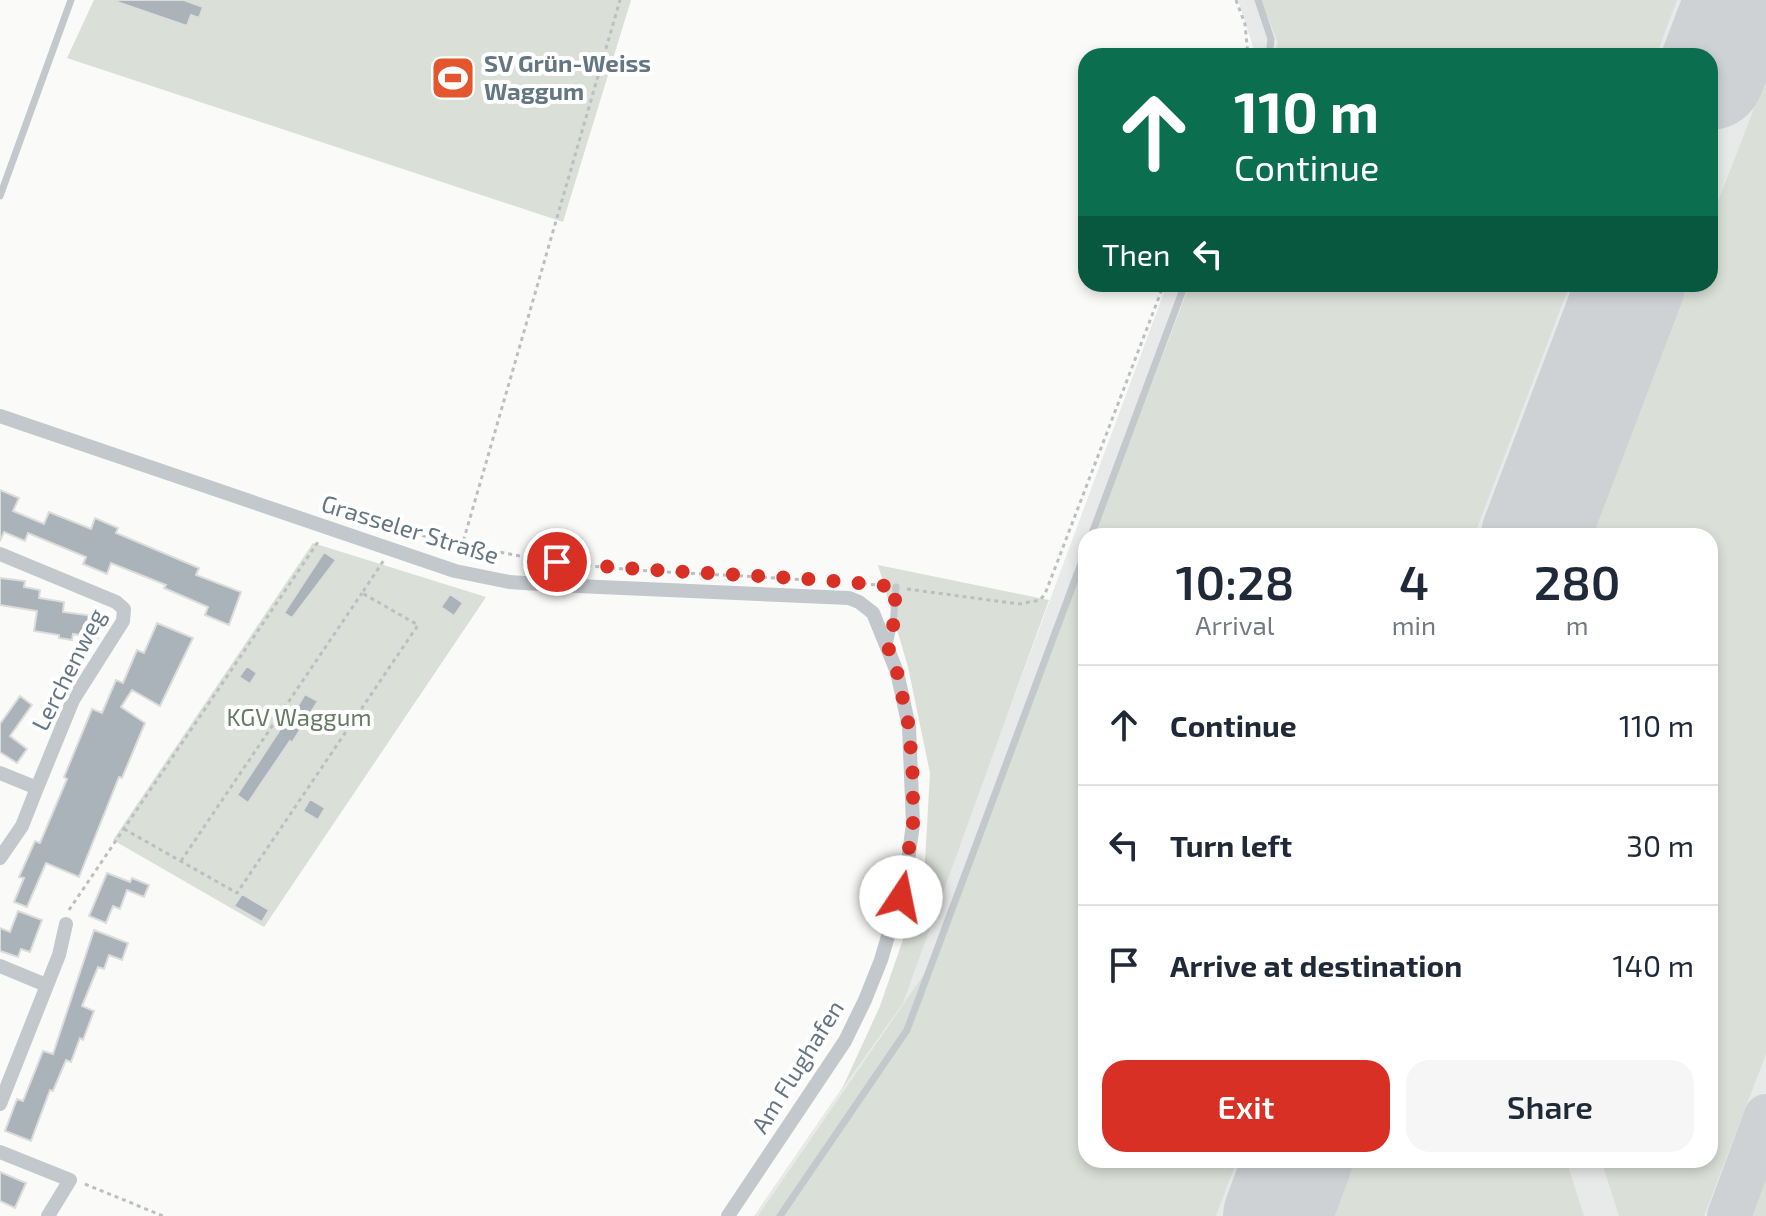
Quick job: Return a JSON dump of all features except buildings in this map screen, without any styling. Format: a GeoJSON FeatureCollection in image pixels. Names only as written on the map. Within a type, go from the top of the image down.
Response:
{"type":"FeatureCollection","features":[{"type":"Feature","properties":{"kind":"street","name":"Grasseler Straße"},"geometry":{"type":"LineString","coordinates":[[0,416],[455,571],[509,582],[849,598],[869,608]]}},
{"type":"Feature","properties":{"kind":"street","name":"Lerchenweg"},"geometry":{"type":"LineString","coordinates":[[0,554],[116,602],[124,609],[123,621],[73,700],[22,826],[0,858]]}},
{"type":"Feature","properties":{"kind":"street","name":"Am Flughafen"},"geometry":{"type":"LineString","coordinates":[[728,1216],[845,1041],[865,1000],[895,918],[906,875],[913,824],[909,727],[897,672],[869,608]]}},
{"type":"Feature","properties":{"kind":"street"},"geometry":{"type":"LineString","coordinates":[[0,773],[37,788]]}},
{"type":"Feature","properties":{"kind":"street"},"geometry":{"type":"LineString","coordinates":[[0,1104],[59,955],[66,924]]}},
{"type":"Feature","properties":{"kind":"street"},"geometry":{"type":"LineString","coordinates":[[0,966],[46,985]]}},
{"type":"Feature","properties":{"kind":"street"},"geometry":{"type":"LineString","coordinates":[[0,1152],[70,1180],[48,1216]]}},
{"type":"Feature","properties":{"kind":"lane"},"geometry":{"type":"LineString","coordinates":[[0,196],[71,0]]}},
{"type":"Feature","properties":{"kind":"lane"},"geometry":{"type":"LineString","coordinates":[[1258,0],[1271,48]]}},
{"type":"Feature","properties":{"kind":"lane"},"geometry":{"type":"LineString","coordinates":[[1094,528],[1182,292]]}},
{"type":"Feature","properties":{"kind":"lane"},"geometry":{"type":"LineString","coordinates":[[780,1216],[907,1030],[1078,571]]}},
{"type":"Feature","properties":{"kind":"lane"},"geometry":{"type":"LineString","coordinates":[[888,647],[896,587]]}},
{"type":"Feature","properties":{"kind":"path"},"geometry":{"type":"LineString","coordinates":[[455,571],[620,0]]}},
{"type":"Feature","properties":{"kind":"path"},"geometry":{"type":"LineString","coordinates":[[1236,0],[1248,37],[1248,48]]}},
{"type":"Feature","properties":{"kind":"path"},"geometry":{"type":"LineString","coordinates":[[845,582],[1019,604],[1040,600],[1052,581],[1161,292]]}},
{"type":"Feature","properties":{"kind":"path"},"geometry":{"type":"LineString","coordinates":[[344,517],[557,562],[813,580]]}},
{"type":"Feature","properties":{"kind":"path"},"geometry":{"type":"LineString","coordinates":[[66,924],[70,907],[327,529]]}},
{"type":"Feature","properties":{"kind":"path"},"geometry":{"type":"LineString","coordinates":[[181,861],[390,550]]}},
{"type":"Feature","properties":{"kind":"path"},"geometry":{"type":"LineString","coordinates":[[124,829],[237,893],[418,625],[362,593]]}},
{"type":"Feature","properties":{"kind":"path"},"geometry":{"type":"LineString","coordinates":[[70,1180],[163,1216]]}},
{"type":"Feature","properties":{"kind":"shaded area"},"geometry":{"type":"Polygon","coordinates":[[[1238,0],[1766,0],[1766,1216],[754,1216],[901,1002],[1164,292],[1718,292],[1718,48],[1253,48],[1238,0]]]}},
{"type":"Feature","properties":{"kind":"green space"},"geometry":{"type":"Polygon","coordinates":[[[94,0],[631,0],[563,222],[67,58],[94,0]]]}},
{"type":"Feature","properties":{"kind":"green space"},"geometry":{"type":"Polygon","coordinates":[[[1261,0],[1677,0],[1659,48],[1276,48],[1278,43],[1261,0]]]}},
{"type":"Feature","properties":{"kind":"green space"},"geometry":{"type":"Polygon","coordinates":[[[1766,77],[1766,1054],[1704,1216],[1619,1216],[1604,1168],[1718,1168],[1718,528],[1594,528],[1684,292],[1718,292],[1718,202],[1766,77]]]}},
{"type":"Feature","properties":{"kind":"green space"},"geometry":{"type":"Polygon","coordinates":[[[1187,292],[1567,292],[1477,528],[1097,528],[1187,292]]]}},
{"type":"Feature","properties":{"kind":"green space","name":"KGV Waggum"},"geometry":{"type":"Polygon","coordinates":[[[313,543],[486,597],[264,927],[113,840],[313,543]]]}},
{"type":"Feature","properties":{"kind":"green space"},"geometry":{"type":"Polygon","coordinates":[[[878,565],[1049,600],[903,1003],[842,1089],[880,1006],[924,879],[930,773],[908,667],[878,565]]]}},
{"type":"Feature","properties":{"kind":"green space"},"geometry":{"type":"Polygon","coordinates":[[[1078,578],[1078,1168],[1234,1168],[1216,1216],[758,1216],[938,954],[1078,578]]]}},
{"type":"Feature","properties":{"kind":"green space"},"geometry":{"type":"Polygon","coordinates":[[[1351,1168],[1569,1168],[1584,1216],[1333,1216],[1351,1168]]]}},
{"type":"Feature","properties":{"kind":"green space"},"geometry":{"type":"Polygon","coordinates":[[[1766,1175],[1766,1216],[1751,1216],[1766,1175]]]}},
{"type":"Feature","properties":{"kind":"taxiway"},"geometry":{"type":"LineString","coordinates":[[1729,1216],[1766,1116]]}},
{"type":"Feature","properties":{"kind":"runway"},"geometry":{"type":"LineString","coordinates":[[1718,55],[1739,0]]}},
{"type":"Feature","properties":{"kind":"runway"},"geometry":{"type":"LineString","coordinates":[[1538,528],[1628,292]]}},
{"type":"Feature","properties":{"kind":"runway"},"geometry":{"type":"LineString","coordinates":[[1277,1216],[1295,1168]]}},
{"type":"Feature","properties":{"kind":"place","name":"SV Grün-Weiss Waggum"},"geometry":{"type":"Point","coordinates":[453,78]}},
{"type":"Feature","properties":{"kind":"route"},"geometry":{"type":"LineString","coordinates":[[557,562],[896,587],[888,647],[909,727],[913,778],[913,824],[901,897]]}}]}
